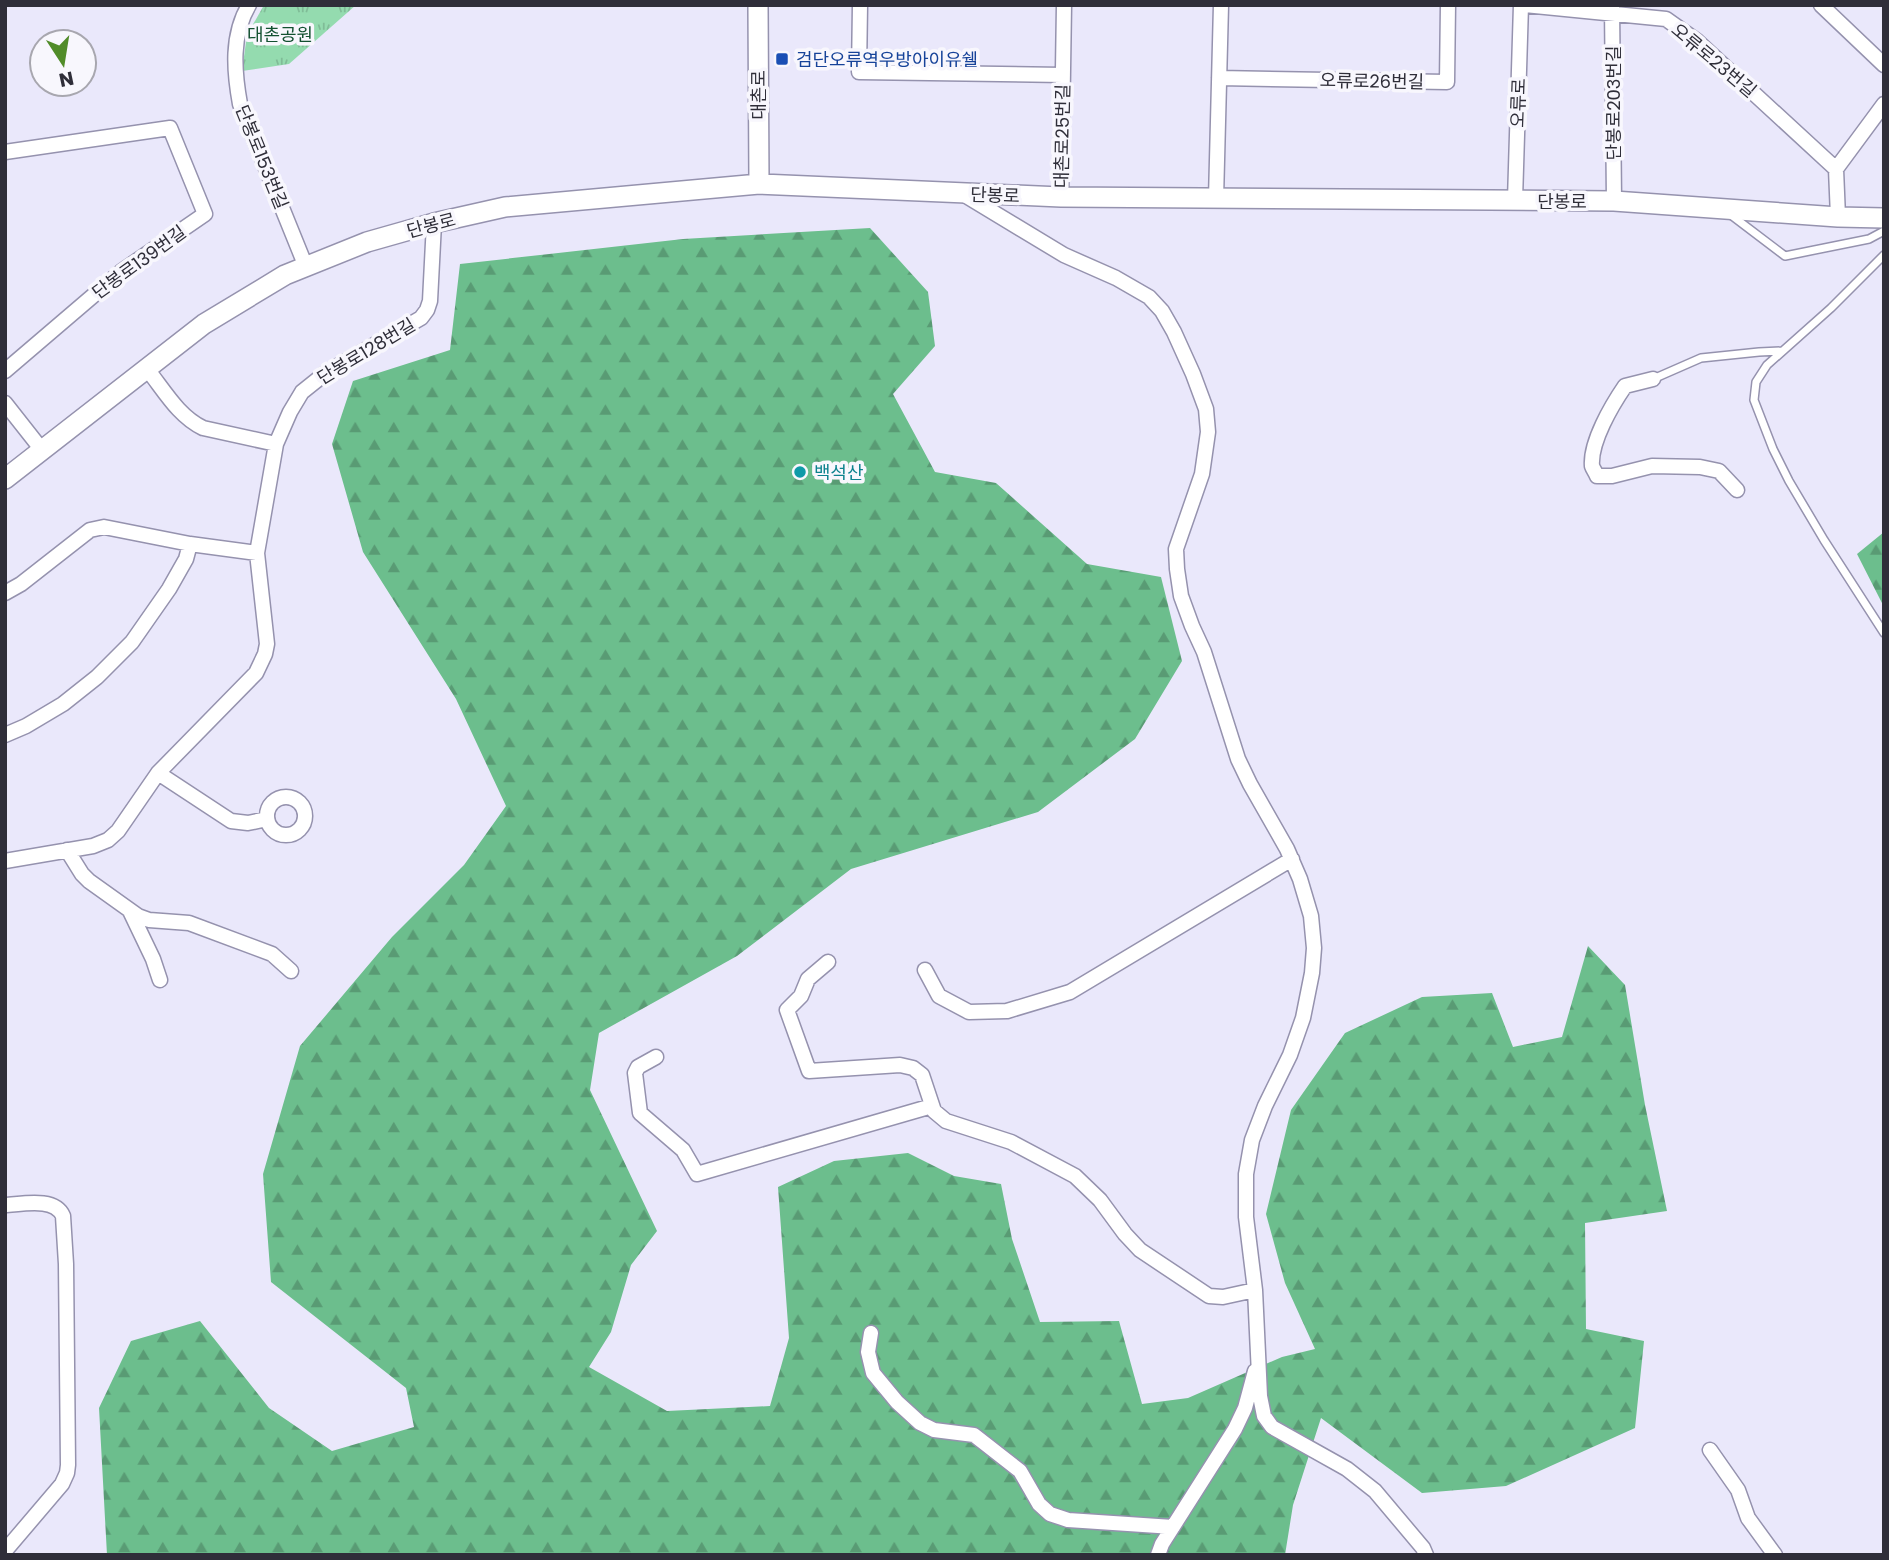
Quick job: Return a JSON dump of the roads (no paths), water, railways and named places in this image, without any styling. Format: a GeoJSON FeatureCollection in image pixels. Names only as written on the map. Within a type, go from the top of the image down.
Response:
{"type":"FeatureCollection","features":[{"type":"Feature","properties":{"kind":"street","name":"단봉로153번길"},"geometry":{"type":"LineString","coordinates":[[249,5],[242,17],[235,47],[235,79],[240,104],[306,267]]}},
{"type":"Feature","properties":{"kind":"street","name":"대촌로"},"geometry":{"type":"LineString","coordinates":[[758,5],[759,184]]}},
{"type":"Feature","properties":{"kind":"street","name":"대촌로25번길"},"geometry":{"type":"LineString","coordinates":[[860,5],[859,72],[1063,75]]}},
{"type":"Feature","properties":{"kind":"street","name":"대촌로25번길"},"geometry":{"type":"LineString","coordinates":[[1060,197],[1064,5]]}},
{"type":"Feature","properties":{"kind":"street"},"geometry":{"type":"LineString","coordinates":[[1216,199],[1221,5]]}},
{"type":"Feature","properties":{"kind":"street","name":"오류로26번길"},"geometry":{"type":"LineString","coordinates":[[1219,78],[1447,82],[1448,5]]}},
{"type":"Feature","properties":{"kind":"street","name":"오류로23번길"},"geometry":{"type":"LineString","coordinates":[[1522,5],[1612,10],[1666,19],[1697,41],[1836,169]]}},
{"type":"Feature","properties":{"kind":"street","name":"오류로"},"geometry":{"type":"LineString","coordinates":[[1515,201],[1522,5]]}},
{"type":"Feature","properties":{"kind":"street"},"geometry":{"type":"LineString","coordinates":[[1821,5],[1884,65]]}},
{"type":"Feature","properties":{"kind":"street","name":"단봉로203번길"},"geometry":{"type":"LineString","coordinates":[[1612,10],[1614,201]]}},
{"type":"Feature","properties":{"kind":"street"},"geometry":{"type":"LineString","coordinates":[[1838,216],[1836,169],[1884,104]]}},
{"type":"Feature","properties":{"kind":"street","name":"단봉로139번길"},"geometry":{"type":"LineString","coordinates":[[5,152],[170,128],[205,214],[122,271],[5,371]]}},
{"type":"Feature","properties":{"kind":"street","name":"단봉로"},"geometry":{"type":"LineString","coordinates":[[5,479],[204,324],[285,275],[367,242],[505,206],[759,184],[1060,197],[1614,201],[1884,218]]}},
{"type":"Feature","properties":{"kind":"street"},"geometry":{"type":"LineString","coordinates":[[963,193],[1064,255],[1116,278],[1149,297],[1162,311],[1174,332],[1206,409],[1208,432],[1202,474],[1176,549],[1181,596],[1204,652],[1238,759],[1300,879],[1311,916],[1314,948],[1303,1017],[1290,1055],[1252,1140],[1246,1174],[1245,1195],[1255,1290],[1260,1396],[1264,1416],[1272,1427],[1347,1469],[1375,1491],[1426,1555]]}},
{"type":"Feature","properties":{"kind":"street","name":"단봉로128번길"},"geometry":{"type":"LineString","coordinates":[[5,861],[93,846],[108,840],[118,831],[158,773],[256,673],[265,654],[266,634],[257,553],[276,444],[302,391],[327,372],[421,318],[428,310],[434,223]]}},
{"type":"Feature","properties":{"kind":"street"},"geometry":{"type":"LineString","coordinates":[[147,369],[184,416],[194,423],[203,428],[276,444]]}},
{"type":"Feature","properties":{"kind":"street"},"geometry":{"type":"LineString","coordinates":[[1653,379],[1625,386],[1612,405],[1594,452],[1592,468],[1597,476],[1612,476],[1652,466],[1700,467],[1719,471],[1737,491]]}},
{"type":"Feature","properties":{"kind":"street"},"geometry":{"type":"LineString","coordinates":[[5,403],[42,450]]}},
{"type":"Feature","properties":{"kind":"street"},"geometry":{"type":"LineString","coordinates":[[5,593],[21,584],[90,530],[97,528],[257,553]]}},
{"type":"Feature","properties":{"kind":"street"},"geometry":{"type":"LineString","coordinates":[[5,735],[64,704],[97,677],[132,642],[169,589],[186,559],[190,544]]}},
{"type":"Feature","properties":{"kind":"street"},"geometry":{"type":"LineString","coordinates":[[158,773],[231,821],[248,823],[267,819]]}},
{"type":"Feature","properties":{"kind":"street"},"geometry":{"type":"LineString","coordinates":[[67,850],[89,881],[138,916],[149,920],[189,923],[272,954],[291,971]]}},
{"type":"Feature","properties":{"kind":"street"},"geometry":{"type":"LineString","coordinates":[[925,970],[939,996],[969,1012],[1007,1011],[1070,992],[1292,859]]}},
{"type":"Feature","properties":{"kind":"street"},"geometry":{"type":"LineString","coordinates":[[130,911],[160,980]]}},
{"type":"Feature","properties":{"kind":"street"},"geometry":{"type":"LineString","coordinates":[[828,962],[808,979],[801,996],[787,1010],[809,1071],[900,1065],[913,1068],[922,1075],[934,1111],[946,1121],[1011,1142],[1075,1176],[1100,1200],[1140,1250],[1209,1296],[1223,1297],[1255,1290]]}},
{"type":"Feature","properties":{"kind":"street"},"geometry":{"type":"LineString","coordinates":[[656,1057],[638,1067],[635,1073],[640,1113],[683,1150],[697,1174],[932,1106]]}},
{"type":"Feature","properties":{"kind":"street"},"geometry":{"type":"LineString","coordinates":[[5,1205],[53,1205],[63,1216],[68,1465],[62,1484],[5,1551]]}},
{"type":"Feature","properties":{"kind":"street"},"geometry":{"type":"LineString","coordinates":[[871,1333],[868,1353],[873,1373],[897,1402],[920,1423],[934,1430],[974,1435],[1020,1471],[1039,1504],[1051,1514],[1068,1520],[1173,1527]]}},
{"type":"Feature","properties":{"kind":"street"},"geometry":{"type":"LineString","coordinates":[[1158,1555],[1162,1544],[1235,1429],[1245,1408],[1258,1360]]}},
{"type":"Feature","properties":{"kind":"street"},"geometry":{"type":"LineString","coordinates":[[1710,1450],[1738,1490],[1748,1518],[1775,1555]]}},
{"type":"Feature","properties":{"kind":"lane"},"geometry":{"type":"LineString","coordinates":[[1722,209],[1785,256],[1870,239],[1884,231]]}},
{"type":"Feature","properties":{"kind":"lane"},"geometry":{"type":"LineString","coordinates":[[1884,255],[1831,308],[1767,365],[1756,382],[1754,400],[1789,481],[1884,633]]}},
{"type":"Feature","properties":{"kind":"lane"},"geometry":{"type":"LineString","coordinates":[[1653,379],[1701,358],[1783,351]]}},
{"type":"Feature","properties":{"kind":"place","name":"검단오류역우방아이유쉘"},"geometry":{"type":"Point","coordinates":[782,59]}},
{"type":"Feature","properties":{"kind":"place","name":"백석산"},"geometry":{"type":"Point","coordinates":[800,472]}},
{"type":"Feature","properties":{"kind":"park label","name":"대촌공원"},"geometry":{"type":"Point","coordinates":[280,34]}}]}
